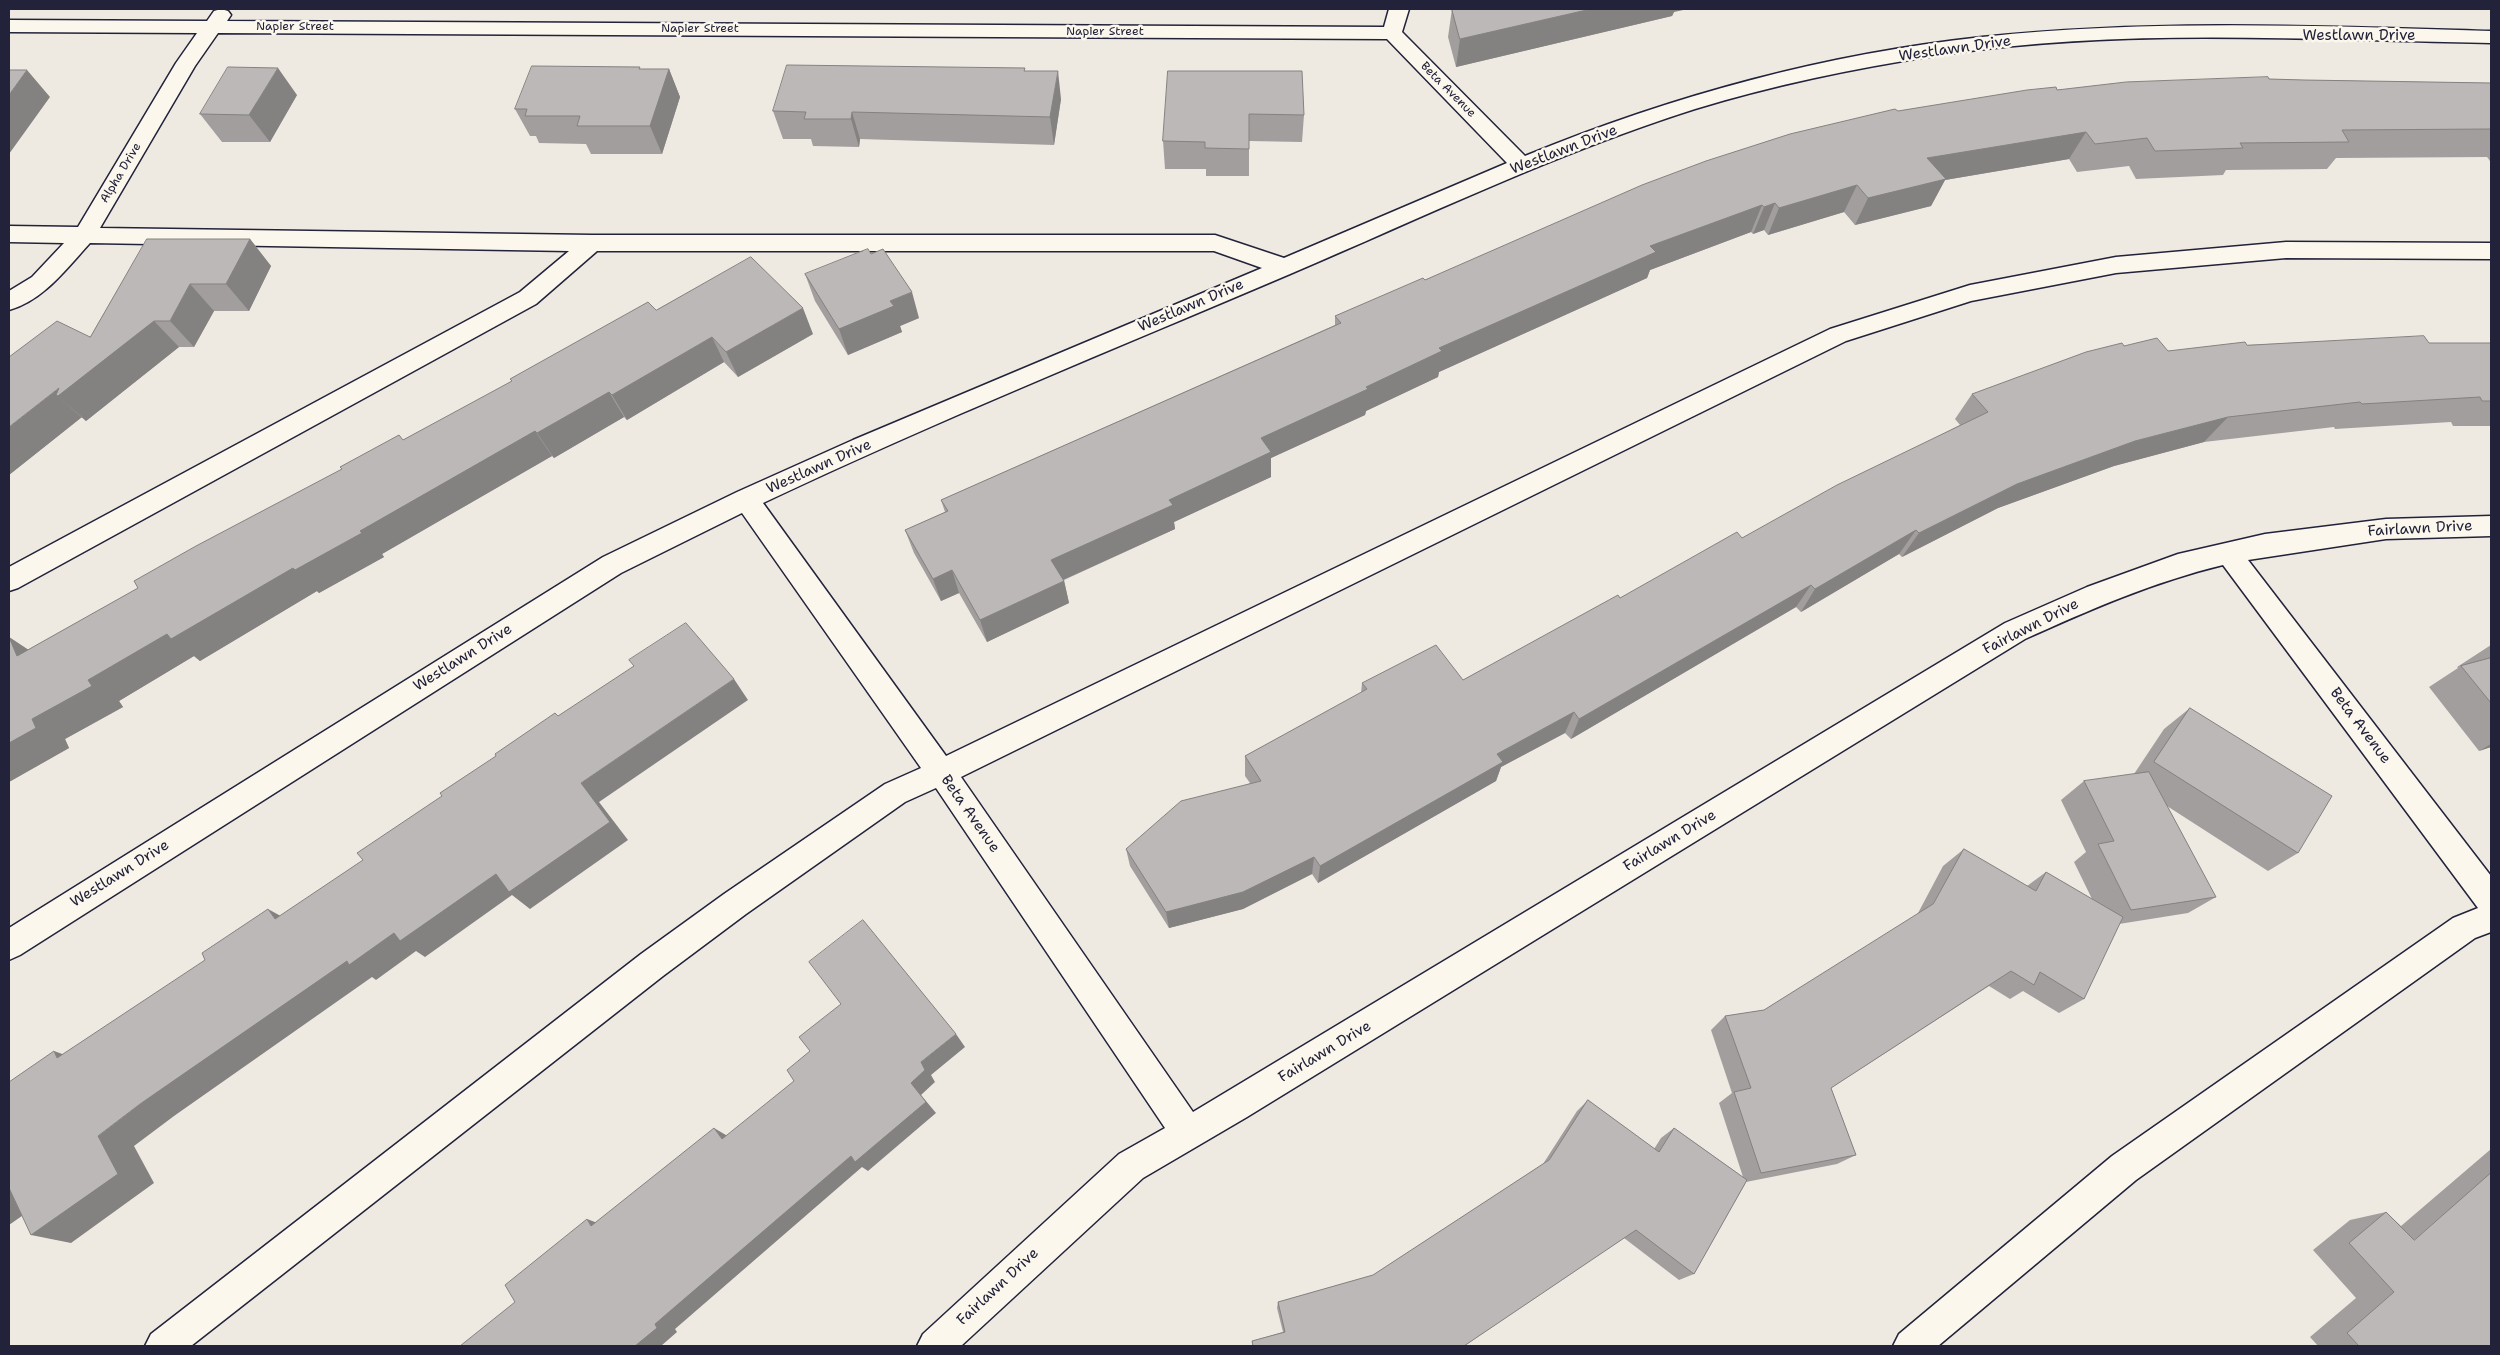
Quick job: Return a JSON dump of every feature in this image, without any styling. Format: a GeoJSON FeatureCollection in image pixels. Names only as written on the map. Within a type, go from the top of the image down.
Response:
{"type":"FeatureCollection","features":[{"type":"Feature","properties":{"kind":"street"},"geometry":{"type":"LineString","coordinates":[[1392,33],[1399,9]]}},
{"type":"Feature","properties":{"kind":"street","name":"Napier Street"},"geometry":{"type":"LineString","coordinates":[[9,26],[219,18],[1392,33]]}},
{"type":"Feature","properties":{"kind":"street","name":"Alpha Drive"},"geometry":{"type":"LineString","coordinates":[[9,302],[40,283],[85,234],[186,63],[219,18]]}},
{"type":"Feature","properties":{"kind":"street","name":"Beta Avenue"},"geometry":{"type":"LineString","coordinates":[[1392,33],[1521,165]]}},
{"type":"Feature","properties":{"kind":"street","name":"Westlawn Drive"},"geometry":{"type":"LineString","coordinates":[[9,945],[612,565],[746,500],[936,414],[1521,165],[1676,109],[1738,90],[1820,70],[2000,42],[2087,36],[2181,35],[2491,37]]}},
{"type":"Feature","properties":{"kind":"street"},"geometry":{"type":"LineString","coordinates":[[9,234],[592,243],[1215,243],[1285,267]]}},
{"type":"Feature","properties":{"kind":"street"},"geometry":{"type":"LineString","coordinates":[[9,580],[528,298],[592,243]]}},
{"type":"Feature","properties":{"kind":"street"},"geometry":{"type":"LineString","coordinates":[[163,1346],[734,904],[895,793],[980,755],[1838,335],[1970,293],[2116,265],[2286,250],[2491,251]]}},
{"type":"Feature","properties":{"kind":"street","name":"Beta Avenue"},"geometry":{"type":"LineString","coordinates":[[746,500],[941,772],[1187,1132]]}},
{"type":"Feature","properties":{"kind":"street","name":"Fairlawn Drive"},"geometry":{"type":"LineString","coordinates":[[934,1346],[1131,1166],[1245,1100],[2014,631],[2096,594],[2178,565],[2326,535],[2386,529],[2491,526]]}},
{"type":"Feature","properties":{"kind":"street","name":"Beta Avenue"},"geometry":{"type":"LineString","coordinates":[[2229,554],[2491,900]]}},
{"type":"Feature","properties":{"kind":"street"},"geometry":{"type":"LineString","coordinates":[[1911,1346],[2124,1168],[2450,937],[2464,928],[2491,916]]}},
{"type":"Feature","properties":{"kind":"building"},"geometry":{"type":"Polygon","coordinates":[[[1452,9],[1591,9],[1460,39],[1452,9]]]}},
{"type":"Feature","properties":{"kind":"building"},"geometry":{"type":"Polygon","coordinates":[[[787,65],[1025,68],[1024,71],[1058,71],[1050,117],[852,112],[851,119],[804,119],[806,112],[773,111],[787,65]]]}},
{"type":"Feature","properties":{"kind":"building"},"geometry":{"type":"Polygon","coordinates":[[[532,66],[669,69],[650,126],[577,126],[580,116],[525,116],[527,109],[515,109],[532,66]]]}},
{"type":"Feature","properties":{"kind":"building"},"geometry":{"type":"Polygon","coordinates":[[[228,67],[278,68],[249,115],[200,114],[228,67]]]}},
{"type":"Feature","properties":{"kind":"building"},"geometry":{"type":"Polygon","coordinates":[[[9,70],[27,70],[9,95],[9,70]]]}},
{"type":"Feature","properties":{"kind":"building"},"geometry":{"type":"Polygon","coordinates":[[[1168,71],[1302,71],[1304,115],[1249,114],[1249,149],[1205,148],[1205,142],[1163,141],[1168,71]]]}},
{"type":"Feature","properties":{"kind":"building"},"geometry":{"type":"Polygon","coordinates":[[[2268,77],[2269,79],[2304,80],[2491,83],[2491,129],[2342,130],[2349,142],[2240,143],[2243,148],[2155,151],[2147,138],[2095,144],[2086,132],[1927,158],[1946,179],[1868,198],[1857,185],[1779,208],[1775,203],[1764,207],[1762,205],[1650,246],[1656,252],[1439,348],[1442,351],[1366,387],[1368,389],[1261,438],[1271,452],[1169,500],[1173,505],[1051,560],[1064,581],[980,620],[952,570],[933,579],[905,530],[948,511],[941,500],[1341,323],[1335,316],[1423,278],[1425,280],[1642,185],[1706,161],[1790,134],[1895,109],[1898,111],[2056,87],[2057,90],[2126,82],[2268,77]]]}},
{"type":"Feature","properties":{"kind":"building"},"geometry":{"type":"Polygon","coordinates":[[[147,239],[250,239],[226,284],[190,284],[170,321],[154,321],[58,396],[56,395],[59,388],[9,427],[9,357],[57,321],[90,337],[147,239]]]}},
{"type":"Feature","properties":{"kind":"building"},"geometry":{"type":"Polygon","coordinates":[[[868,249],[871,254],[883,249],[912,292],[890,301],[894,306],[839,329],[805,274],[868,249]]]}},
{"type":"Feature","properties":{"kind":"building"},"geometry":{"type":"Polygon","coordinates":[[[751,257],[803,308],[726,352],[712,337],[612,395],[609,392],[537,433],[535,431],[360,531],[362,533],[295,570],[293,568],[171,639],[167,634],[88,680],[92,686],[32,719],[36,728],[9,743],[9,637],[17,656],[138,588],[134,581],[342,469],[340,467],[399,435],[403,440],[512,381],[510,379],[648,302],[656,310],[751,257]]]}},
{"type":"Feature","properties":{"kind":"building"},"geometry":{"type":"Polygon","coordinates":[[[2424,336],[2429,343],[2491,343],[2491,401],[2482,401],[2480,397],[2362,404],[2360,402],[2228,417],[2135,441],[2017,484],[1919,533],[1916,530],[1815,589],[1811,585],[1579,719],[1574,712],[1497,754],[1503,762],[1320,866],[1314,857],[1243,892],[1166,912],[1126,849],[1181,801],[1261,781],[1245,756],[1367,689],[1362,683],[1436,645],[1463,680],[1618,595],[1620,598],[1737,532],[1742,538],[1837,485],[1988,412],[1972,394],[2086,352],[2122,343],[2124,346],[2157,338],[2168,351],[2245,342],[2247,345],[2424,336]]]}},
{"type":"Feature","properties":{"kind":"building"},"geometry":{"type":"Polygon","coordinates":[[[686,623],[734,679],[581,783],[610,822],[509,892],[496,874],[400,941],[394,933],[349,965],[347,961],[140,1104],[98,1136],[118,1174],[31,1235],[9,1188],[9,1082],[54,1051],[57,1058],[205,960],[202,953],[268,909],[275,919],[363,860],[357,853],[442,796],[440,793],[496,756],[495,754],[555,713],[558,716],[634,666],[629,660],[686,623]]]}},
{"type":"Feature","properties":{"kind":"building"},"geometry":{"type":"Polygon","coordinates":[[[2491,658],[2491,703],[2461,666],[2491,658]]]}},
{"type":"Feature","properties":{"kind":"building"},"geometry":{"type":"Polygon","coordinates":[[[2190,708],[2332,796],[2298,853],[2154,762],[2190,708]]]}},
{"type":"Feature","properties":{"kind":"building"},"geometry":{"type":"Polygon","coordinates":[[[2149,772],[2216,897],[2131,910],[2098,844],[2114,841],[2084,781],[2149,772]]]}},
{"type":"Feature","properties":{"kind":"building"},"geometry":{"type":"Polygon","coordinates":[[[1964,849],[2036,891],[2046,872],[2123,917],[2084,999],[2040,972],[2034,985],[2011,971],[1831,1088],[1856,1155],[1761,1173],[1734,1092],[1751,1088],[1725,1016],[1764,1010],[1933,904],[1964,849]]]}},
{"type":"Feature","properties":{"kind":"building"},"geometry":{"type":"Polygon","coordinates":[[[863,920],[956,1034],[921,1062],[925,1070],[911,1083],[926,1102],[855,1162],[851,1156],[655,1324],[657,1328],[635,1346],[460,1346],[515,1302],[505,1285],[587,1219],[591,1226],[714,1128],[722,1139],[794,1081],[787,1070],[810,1051],[799,1037],[841,1004],[809,962],[863,920]]]}},
{"type":"Feature","properties":{"kind":"building"},"geometry":{"type":"Polygon","coordinates":[[[1588,1100],[1659,1152],[1674,1128],[1747,1180],[1694,1274],[1636,1230],[1464,1346],[1253,1346],[1252,1341],[1285,1332],[1278,1302],[1373,1275],[1549,1160],[1588,1100]]]}},
{"type":"Feature","properties":{"kind":"building"},"geometry":{"type":"Polygon","coordinates":[[[2491,1173],[2491,1346],[2359,1346],[2347,1333],[2394,1292],[2349,1243],[2386,1212],[2414,1240],[2491,1173]]]}}]}
